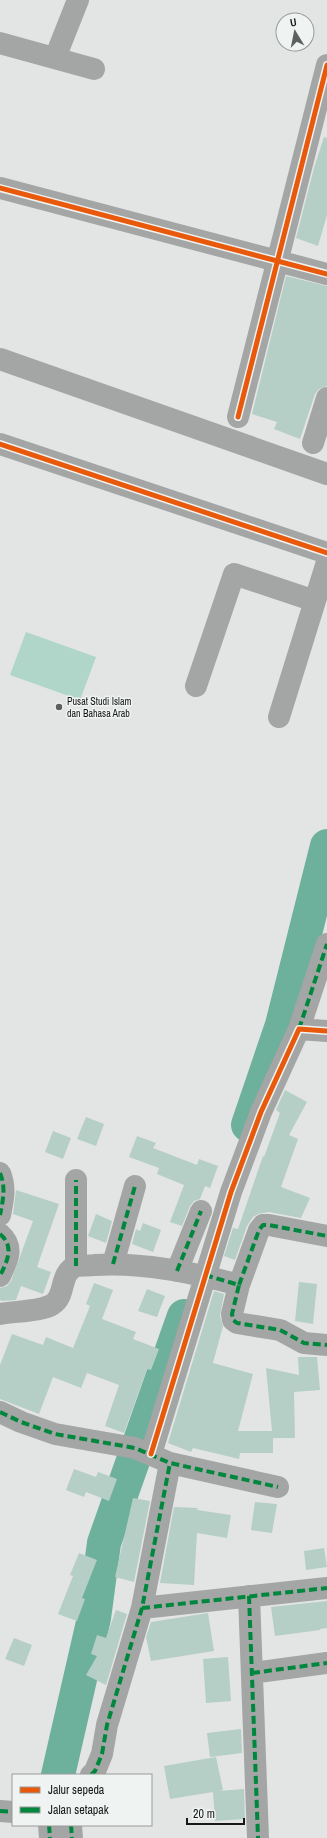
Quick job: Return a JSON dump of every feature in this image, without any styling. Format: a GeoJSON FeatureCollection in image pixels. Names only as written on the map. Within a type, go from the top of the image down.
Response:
{"type":"FeatureCollection","features":[{"type":"Feature","properties":{"kind":"street"},"geometry":{"type":"LineString","coordinates":[[55,58],[78,0]]}},
{"type":"Feature","properties":{"kind":"street"},"geometry":{"type":"LineString","coordinates":[[0,43],[94,69]]}},
{"type":"Feature","properties":{"kind":"street"},"geometry":{"type":"LineString","coordinates":[[238,417],[327,65]]}},
{"type":"Feature","properties":{"kind":"street"},"geometry":{"type":"LineString","coordinates":[[0,188],[327,274]]}},
{"type":"Feature","properties":{"kind":"street"},"geometry":{"type":"LineString","coordinates":[[0,359],[327,474]]}},
{"type":"Feature","properties":{"kind":"street"},"geometry":{"type":"LineString","coordinates":[[313,442],[327,398]]}},
{"type":"Feature","properties":{"kind":"street"},"geometry":{"type":"LineString","coordinates":[[0,444],[327,553]]}},
{"type":"Feature","properties":{"kind":"street"},"geometry":{"type":"LineString","coordinates":[[279,717],[327,562]]}},
{"type":"Feature","properties":{"kind":"street"},"geometry":{"type":"LineString","coordinates":[[196,686],[234,574],[315,601]]}},
{"type":"Feature","properties":{"kind":"street"},"geometry":{"type":"LineString","coordinates":[[191,1273],[299,1029],[327,944]]}},
{"type":"Feature","properties":{"kind":"street"},"geometry":{"type":"LineString","coordinates":[[299,1029],[327,1031]]}},
{"type":"Feature","properties":{"kind":"street"},"geometry":{"type":"LineString","coordinates":[[0,1173],[4,1184],[4,1192],[0,1215]]}},
{"type":"Feature","properties":{"kind":"street"},"geometry":{"type":"LineString","coordinates":[[0,1314],[44,1308],[55,1304],[66,1277],[76,1266],[76,1180]]}},
{"type":"Feature","properties":{"kind":"street"},"geometry":{"type":"LineString","coordinates":[[113,1264],[135,1186]]}},
{"type":"Feature","properties":{"kind":"street"},"geometry":{"type":"LineString","coordinates":[[144,1451],[191,1273],[201,1211]]}},
{"type":"Feature","properties":{"kind":"street"},"geometry":{"type":"LineString","coordinates":[[327,1236],[263,1225],[258,1230],[238,1285],[232,1314],[233,1320],[237,1323],[280,1330],[304,1343],[327,1345]]}},
{"type":"Feature","properties":{"kind":"street"},"geometry":{"type":"LineString","coordinates":[[0,1234],[6,1240],[9,1249],[8,1259],[0,1276]]}},
{"type":"Feature","properties":{"kind":"street"},"geometry":{"type":"LineString","coordinates":[[76,1266],[113,1264],[191,1273],[238,1285]]}},
{"type":"Feature","properties":{"kind":"street"},"geometry":{"type":"LineString","coordinates":[[0,1412],[21,1422],[55,1434],[144,1451],[170,1463],[278,1487]]}},
{"type":"Feature","properties":{"kind":"street"},"geometry":{"type":"LineString","coordinates":[[92,1774],[95,1772],[102,1754],[106,1725],[142,1608],[170,1463]]}},
{"type":"Feature","properties":{"kind":"street"},"geometry":{"type":"LineString","coordinates":[[142,1608],[327,1588]]}},
{"type":"Feature","properties":{"kind":"street"},"geometry":{"type":"LineString","coordinates":[[249,1596],[258,1838]]}},
{"type":"Feature","properties":{"kind":"street"},"geometry":{"type":"LineString","coordinates":[[252,1673],[327,1663]]}},
{"type":"Feature","properties":{"kind":"street"},"geometry":{"type":"LineString","coordinates":[[0,1811],[12,1812]]}},
{"type":"Feature","properties":{"kind":"street"},"geometry":{"type":"LineString","coordinates":[[49,1826],[50,1838]]}},
{"type":"Feature","properties":{"kind":"street"},"geometry":{"type":"LineString","coordinates":[[71,1826],[72,1838]]}},
{"type":"Feature","properties":{"kind":"green space"},"geometry":{"type":"Polygon","coordinates":[[[26,632],[96,657],[80,700],[10,675],[26,632]]]}},
{"type":"Feature","properties":{"kind":"building"},"geometry":{"type":"Polygon","coordinates":[[[324,137],[327,138],[327,215],[318,246],[296,238],[314,168],[324,137]]]}},
{"type":"Feature","properties":{"kind":"building"},"geometry":{"type":"Polygon","coordinates":[[[286,276],[327,286],[327,386],[319,389],[315,394],[300,439],[274,429],[277,422],[252,414],[286,276]]]}},
{"type":"Feature","properties":{"kind":"building"},"geometry":{"type":"Polygon","coordinates":[[[285,1090],[307,1102],[289,1135],[298,1139],[281,1187],[310,1198],[301,1218],[269,1212],[258,1214],[253,1217],[247,1226],[235,1260],[224,1256],[233,1228],[238,1229],[263,1156],[264,1157],[280,1113],[276,1110],[285,1090]]]}},
{"type":"Feature","properties":{"kind":"building"},"geometry":{"type":"Polygon","coordinates":[[[86,1117],[104,1124],[96,1146],[77,1139],[86,1117]]]}},
{"type":"Feature","properties":{"kind":"building"},"geometry":{"type":"Polygon","coordinates":[[[53,1131],[71,1138],[63,1159],[45,1152],[53,1131]]]}},
{"type":"Feature","properties":{"kind":"building"},"geometry":{"type":"Polygon","coordinates":[[[137,1136],[156,1143],[153,1148],[197,1165],[199,1159],[218,1166],[210,1188],[205,1186],[200,1199],[194,1201],[190,1206],[182,1226],[170,1222],[184,1185],[157,1174],[159,1168],[129,1157],[137,1136]]]}},
{"type":"Feature","properties":{"kind":"building"},"geometry":{"type":"Polygon","coordinates":[[[16,1190],[59,1204],[37,1267],[51,1272],[43,1294],[21,1286],[16,1300],[2,1301],[0,1300],[0,1288],[7,1286],[11,1281],[33,1221],[13,1214],[16,1190]]]}},
{"type":"Feature","properties":{"kind":"building"},"geometry":{"type":"Polygon","coordinates":[[[96,1214],[112,1221],[106,1243],[88,1236],[96,1214]]]}},
{"type":"Feature","properties":{"kind":"building"},"geometry":{"type":"Polygon","coordinates":[[[143,1223],[161,1230],[153,1252],[132,1244],[136,1229],[140,1231],[143,1223]]]}},
{"type":"Feature","properties":{"kind":"building"},"geometry":{"type":"Polygon","coordinates":[[[299,1282],[317,1284],[313,1324],[295,1321],[299,1282]]]}},
{"type":"Feature","properties":{"kind":"building"},"geometry":{"type":"Polygon","coordinates":[[[94,1283],[113,1290],[102,1319],[136,1332],[133,1339],[159,1349],[151,1370],[147,1369],[124,1433],[105,1426],[119,1385],[87,1373],[81,1388],[53,1377],[39,1414],[0,1399],[0,1365],[12,1334],[43,1345],[46,1337],[73,1348],[90,1306],[86,1304],[94,1283]]]}},
{"type":"Feature","properties":{"kind":"building"},"geometry":{"type":"Polygon","coordinates":[[[147,1289],[165,1296],[157,1317],[138,1311],[147,1289]]]}},
{"type":"Feature","properties":{"kind":"building"},"geometry":{"type":"Polygon","coordinates":[[[214,1291],[224,1294],[220,1316],[223,1326],[213,1363],[253,1374],[238,1431],[272,1431],[266,1368],[299,1375],[298,1357],[317,1357],[320,1390],[294,1392],[295,1438],[273,1438],[273,1453],[240,1453],[239,1459],[193,1448],[191,1452],[168,1443],[214,1291]]]}},
{"type":"Feature","properties":{"kind":"building"},"geometry":{"type":"Polygon","coordinates":[[[74,1469],[96,1477],[98,1472],[117,1479],[109,1501],[86,1492],[84,1497],[66,1490],[74,1469]]]}},
{"type":"Feature","properties":{"kind":"building"},"geometry":{"type":"Polygon","coordinates":[[[133,1498],[150,1501],[134,1582],[115,1577],[133,1498]]]}},
{"type":"Feature","properties":{"kind":"building"},"geometry":{"type":"Polygon","coordinates":[[[255,1502],[277,1504],[272,1533],[251,1530],[255,1502]]]}},
{"type":"Feature","properties":{"kind":"building"},"geometry":{"type":"Polygon","coordinates":[[[174,1507],[198,1508],[197,1510],[231,1515],[227,1538],[197,1533],[194,1585],[160,1583],[174,1507]]]}},
{"type":"Feature","properties":{"kind":"building"},"geometry":{"type":"Polygon","coordinates":[[[324,1548],[327,1567],[306,1570],[304,1551],[324,1548]]]}},
{"type":"Feature","properties":{"kind":"building"},"geometry":{"type":"Polygon","coordinates":[[[79,1553],[97,1560],[82,1598],[85,1599],[77,1621],[58,1614],[73,1576],[70,1575],[79,1553]]]}},
{"type":"Feature","properties":{"kind":"building"},"geometry":{"type":"Polygon","coordinates":[[[327,1601],[327,1628],[275,1636],[271,1607],[327,1601]]]}},
{"type":"Feature","properties":{"kind":"building"},"geometry":{"type":"Polygon","coordinates":[[[116,1610],[127,1614],[106,1685],[86,1675],[97,1656],[91,1654],[97,1635],[106,1638],[116,1610]]]}},
{"type":"Feature","properties":{"kind":"building"},"geometry":{"type":"Polygon","coordinates":[[[208,1613],[214,1651],[151,1661],[146,1637],[151,1622],[208,1613]]]}},
{"type":"Feature","properties":{"kind":"building"},"geometry":{"type":"Polygon","coordinates":[[[14,1638],[32,1645],[24,1666],[5,1659],[14,1638]]]}},
{"type":"Feature","properties":{"kind":"building"},"geometry":{"type":"Polygon","coordinates":[[[228,1657],[231,1701],[206,1703],[203,1659],[228,1657]]]}},
{"type":"Feature","properties":{"kind":"building"},"geometry":{"type":"Polygon","coordinates":[[[241,1729],[242,1753],[210,1757],[207,1733],[241,1729]]]}},
{"type":"Feature","properties":{"kind":"building"},"geometry":{"type":"Polygon","coordinates":[[[216,1757],[223,1790],[219,1791],[244,1789],[245,1819],[215,1821],[213,1792],[170,1799],[164,1766],[216,1757]]]}},
{"type":"Feature","properties":{"kind":"waterway"},"geometry":{"type":"LineString","coordinates":[[248,1125],[282,1025],[327,846]]}},
{"type":"Feature","properties":{"kind":"waterway"},"geometry":{"type":"LineString","coordinates":[[58,1774],[94,1618],[104,1543],[184,1316]]}},
{"type":"Feature","properties":{"kind":"marked path"},"geometry":{"type":"LineString","coordinates":[[299,1029],[327,944]]}},
{"type":"Feature","properties":{"kind":"marked path"},"geometry":{"type":"LineString","coordinates":[[0,1173],[3,1184],[3,1199],[0,1215]]}},
{"type":"Feature","properties":{"kind":"marked path"},"geometry":{"type":"LineString","coordinates":[[76,1180],[76,1266]]}},
{"type":"Feature","properties":{"kind":"marked path"},"geometry":{"type":"LineString","coordinates":[[113,1264],[135,1186]]}},
{"type":"Feature","properties":{"kind":"marked path"},"geometry":{"type":"LineString","coordinates":[[177,1271],[201,1211]]}},
{"type":"Feature","properties":{"kind":"marked path"},"geometry":{"type":"LineString","coordinates":[[239,1285],[259,1230],[263,1225],[327,1236]]}},
{"type":"Feature","properties":{"kind":"marked path"},"geometry":{"type":"LineString","coordinates":[[0,1234],[5,1239],[8,1249],[7,1260],[0,1276]]}},
{"type":"Feature","properties":{"kind":"marked path"},"geometry":{"type":"LineString","coordinates":[[205,1275],[239,1285],[232,1314],[233,1320],[237,1323],[280,1330],[304,1343],[327,1345]]}},
{"type":"Feature","properties":{"kind":"marked path"},"geometry":{"type":"LineString","coordinates":[[0,1412],[21,1422],[55,1434],[135,1448],[170,1463],[278,1487]]}},
{"type":"Feature","properties":{"kind":"marked path"},"geometry":{"type":"LineString","coordinates":[[92,1774],[95,1771],[102,1754],[107,1725],[142,1608],[170,1463]]}},
{"type":"Feature","properties":{"kind":"marked path"},"geometry":{"type":"LineString","coordinates":[[142,1608],[327,1588]]}},
{"type":"Feature","properties":{"kind":"marked path"},"geometry":{"type":"LineString","coordinates":[[249,1596],[258,1838]]}},
{"type":"Feature","properties":{"kind":"marked path"},"geometry":{"type":"LineString","coordinates":[[252,1673],[327,1663]]}},
{"type":"Feature","properties":{"kind":"marked path"},"geometry":{"type":"LineString","coordinates":[[0,1811],[12,1812]]}},
{"type":"Feature","properties":{"kind":"marked path"},"geometry":{"type":"LineString","coordinates":[[49,1826],[50,1838]]}},
{"type":"Feature","properties":{"kind":"marked path"},"geometry":{"type":"LineString","coordinates":[[71,1826],[72,1838]]}},
{"type":"Feature","properties":{"kind":"cycle path"},"geometry":{"type":"LineString","coordinates":[[238,417],[327,65]]}},
{"type":"Feature","properties":{"kind":"cycle path"},"geometry":{"type":"LineString","coordinates":[[0,188],[327,274]]}},
{"type":"Feature","properties":{"kind":"cycle path"},"geometry":{"type":"LineString","coordinates":[[0,444],[327,553]]}},
{"type":"Feature","properties":{"kind":"cycle path"},"geometry":{"type":"LineString","coordinates":[[151,1454],[231,1192],[261,1112],[299,1029],[327,1031]]}},
{"type":"Feature","properties":{"kind":"place","name":"Pusat Studi Islam dan Bahasa Arab"},"geometry":{"type":"Point","coordinates":[59,707]}}]}
